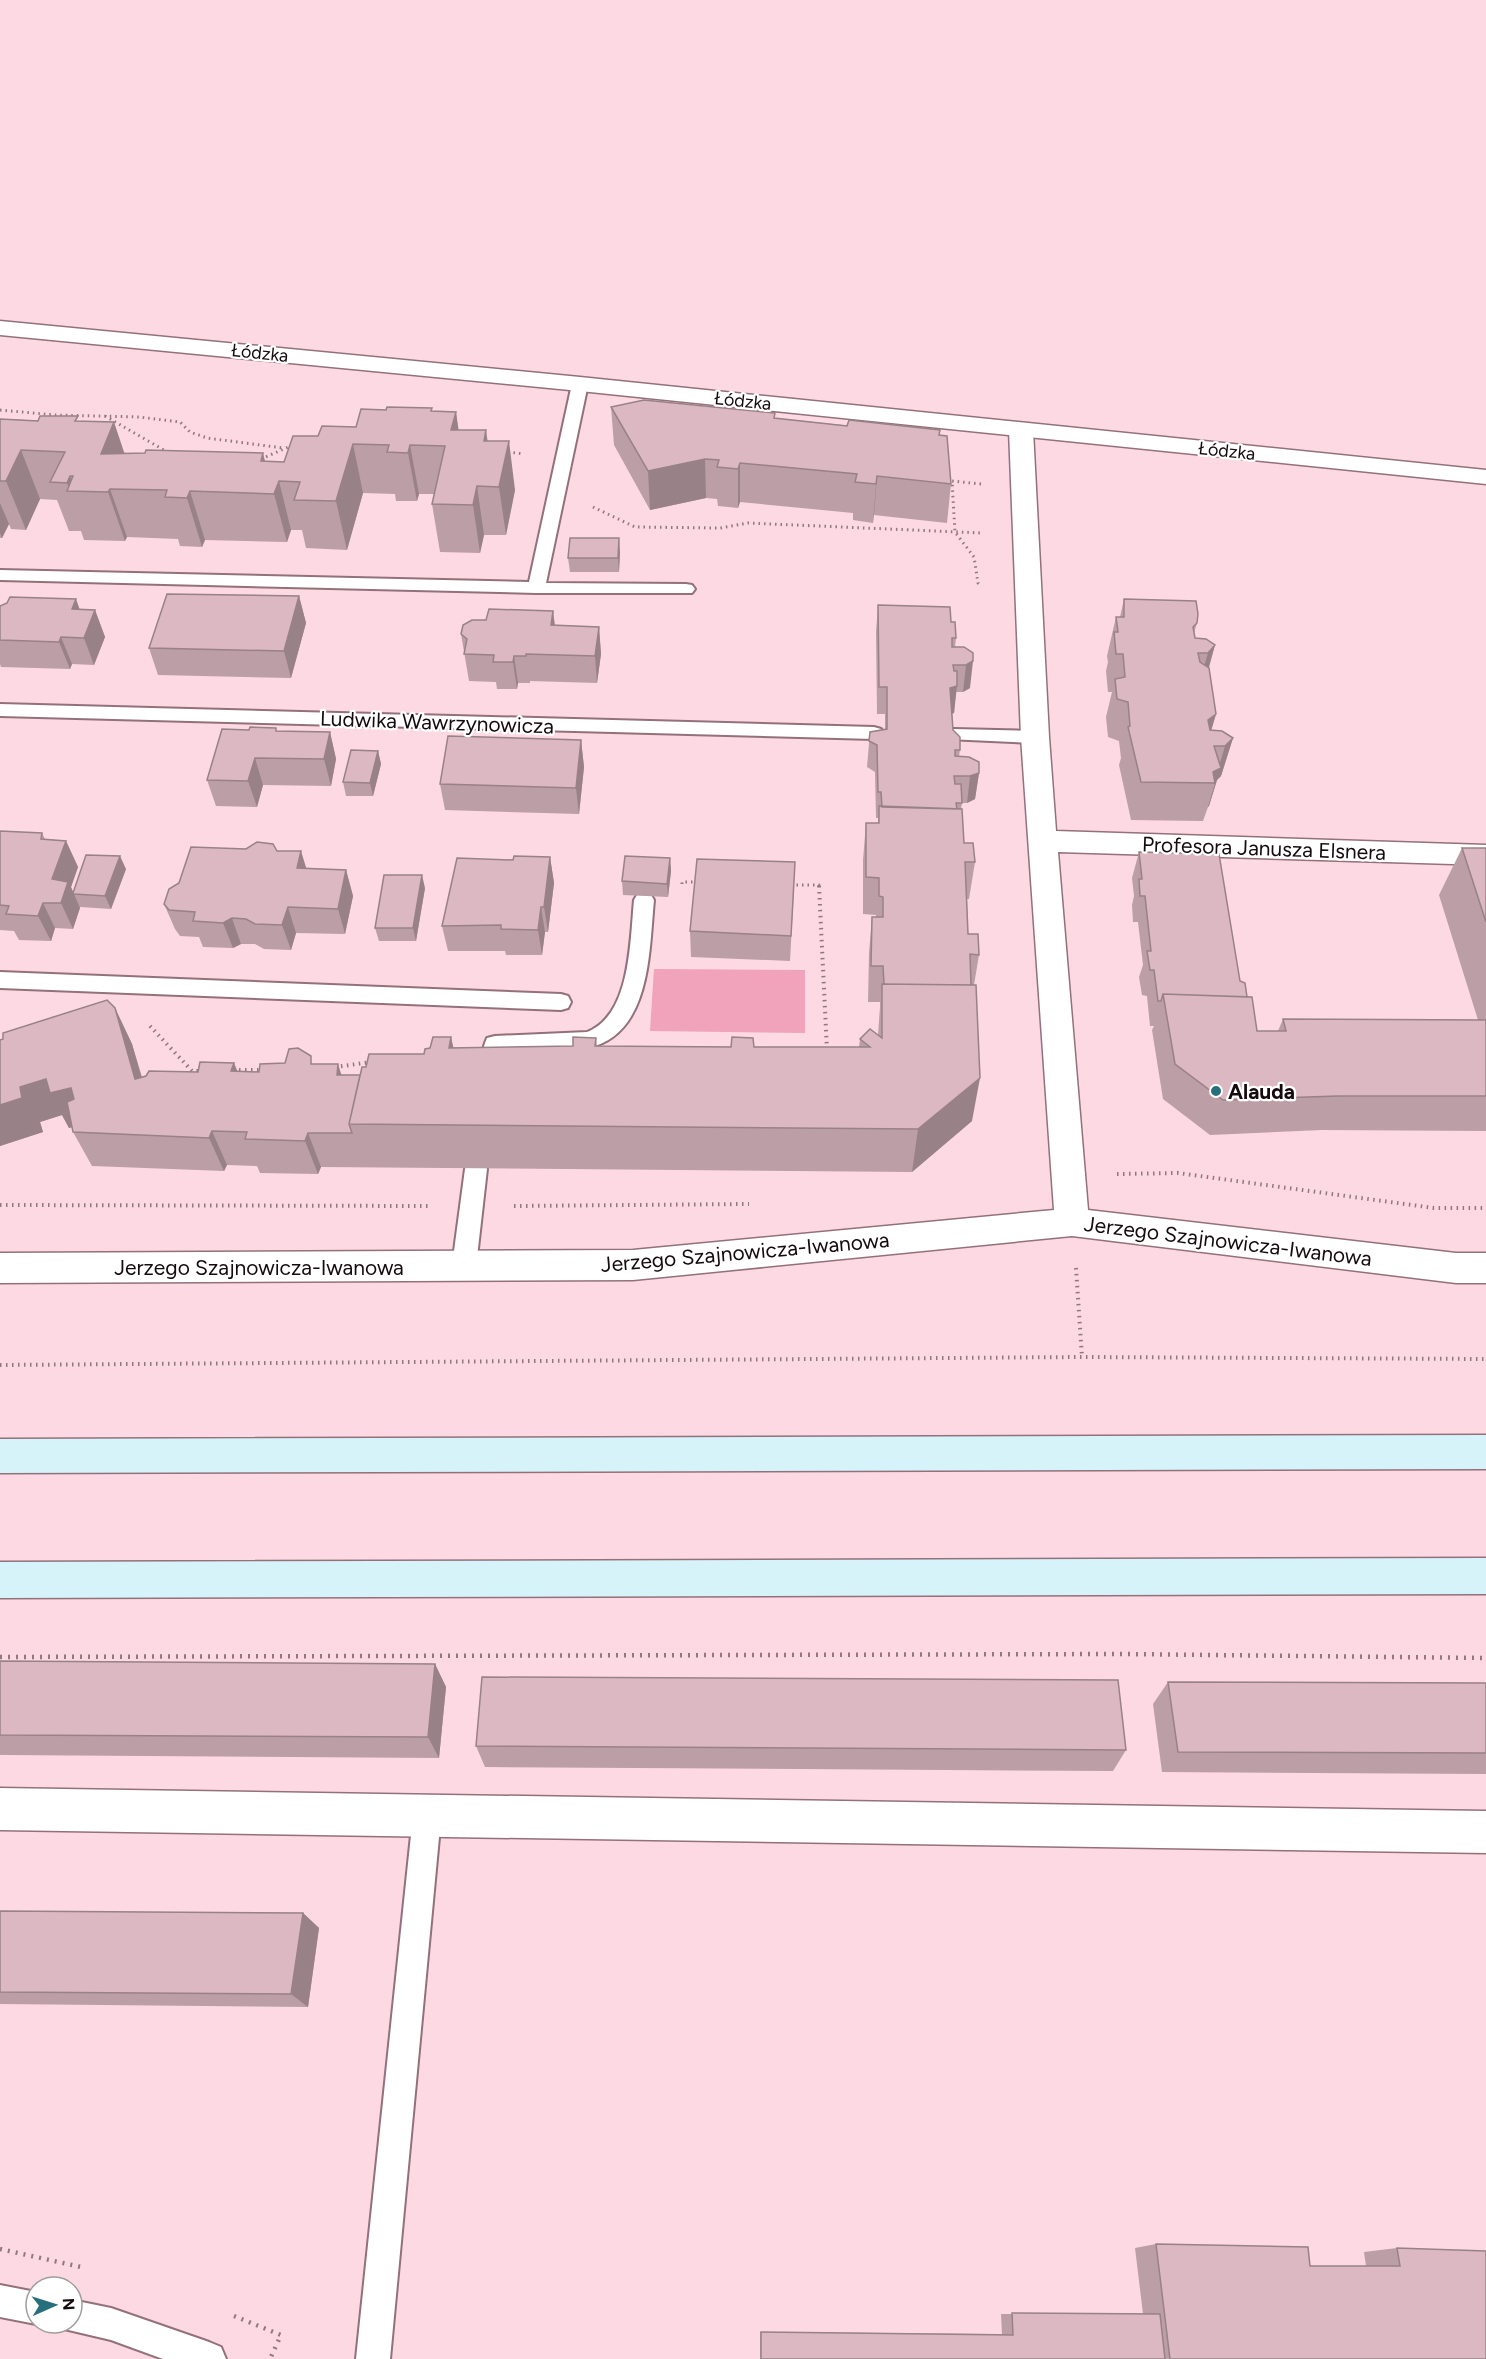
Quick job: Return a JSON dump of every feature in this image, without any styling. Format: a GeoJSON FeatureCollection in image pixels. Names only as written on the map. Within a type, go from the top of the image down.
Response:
{"type":"FeatureCollection","features":[{"type":"Feature","properties":{"kind":"main road"},"geometry":{"type":"LineString","coordinates":[[0,1456],[1486,1452]]}},
{"type":"Feature","properties":{"kind":"main road"},"geometry":{"type":"LineString","coordinates":[[0,1580],[1486,1576]]}},
{"type":"Feature","properties":{"kind":"street","name":"Łódzka"},"geometry":{"type":"LineString","coordinates":[[0,328],[580,384],[1486,477]]}},
{"type":"Feature","properties":{"kind":"street"},"geometry":{"type":"LineString","coordinates":[[1022,430],[1035,737],[1072,1222]]}},
{"type":"Feature","properties":{"kind":"street","name":"Profesora Janusza Elsnera"},"geometry":{"type":"LineString","coordinates":[[1043,841],[1486,855]]}},
{"type":"Feature","properties":{"kind":"street","name":"Jerzego Szajnowicza-Iwanowa"},"geometry":{"type":"LineString","coordinates":[[0,1268],[633,1265],[1072,1222],[1456,1268],[1486,1268]]}},
{"type":"Feature","properties":{"kind":"street"},"geometry":{"type":"LineString","coordinates":[[0,1809],[1486,1832]]}},
{"type":"Feature","properties":{"kind":"lane"},"geometry":{"type":"LineString","coordinates":[[536,588],[580,384]]}},
{"type":"Feature","properties":{"kind":"lane"},"geometry":{"type":"LineString","coordinates":[[0,575],[536,588],[686,589]]}},
{"type":"Feature","properties":{"kind":"lane","name":"Ludwika Wawrzynowicza"},"geometry":{"type":"LineString","coordinates":[[0,710],[874,733]]}},
{"type":"Feature","properties":{"kind":"lane"},"geometry":{"type":"LineString","coordinates":[[954,735],[1035,737]]}},
{"type":"Feature","properties":{"kind":"lane"},"geometry":{"type":"LineString","coordinates":[[489,1091],[495,1044],[590,1040],[615,1028],[633,991],[644,900]]}},
{"type":"Feature","properties":{"kind":"lane"},"geometry":{"type":"LineString","coordinates":[[0,980],[561,1002]]}},
{"type":"Feature","properties":{"kind":"lane"},"geometry":{"type":"LineString","coordinates":[[464,1266],[476,1169]]}},
{"type":"Feature","properties":{"kind":"lane"},"geometry":{"type":"LineString","coordinates":[[373,2359],[428,1816]]}},
{"type":"Feature","properties":{"kind":"lane"},"geometry":{"type":"LineString","coordinates":[[0,2301],[24,2306]]}},
{"type":"Feature","properties":{"kind":"lane"},"geometry":{"type":"LineString","coordinates":[[84,2318],[111,2324],[209,2359]]}},
{"type":"Feature","properties":{"kind":"path"},"geometry":{"type":"LineString","coordinates":[[0,410],[55,415],[139,417],[180,422],[190,432],[207,438],[284,448]]}},
{"type":"Feature","properties":{"kind":"path"},"geometry":{"type":"LineString","coordinates":[[45,419],[55,415]]}},
{"type":"Feature","properties":{"kind":"path"},"geometry":{"type":"LineString","coordinates":[[105,416],[152,446],[172,454]]}},
{"type":"Feature","properties":{"kind":"path"},"geometry":{"type":"LineString","coordinates":[[259,459],[301,442]]}},
{"type":"Feature","properties":{"kind":"path"},"geometry":{"type":"LineString","coordinates":[[506,452],[563,459]]}},
{"type":"Feature","properties":{"kind":"path"},"geometry":{"type":"LineString","coordinates":[[557,491],[635,527],[720,528],[748,523],[1026,535]]}},
{"type":"Feature","properties":{"kind":"path"},"geometry":{"type":"LineString","coordinates":[[644,900],[680,901],[682,882],[705,882]]}},
{"type":"Feature","properties":{"kind":"path"},"geometry":{"type":"LineString","coordinates":[[785,885],[819,885],[827,1053]]}},
{"type":"Feature","properties":{"kind":"path"},"geometry":{"type":"LineString","coordinates":[[148,1023],[192,1071],[204,1071]]}},
{"type":"Feature","properties":{"kind":"path"},"geometry":{"type":"LineString","coordinates":[[323,1069],[381,1061]]}},
{"type":"Feature","properties":{"kind":"path"},"geometry":{"type":"LineString","coordinates":[[228,1070],[264,1070]]}},
{"type":"Feature","properties":{"kind":"path"},"geometry":{"type":"LineString","coordinates":[[1069,1174],[1178,1173],[1434,1208],[1486,1208]]}},
{"type":"Feature","properties":{"kind":"path"},"geometry":{"type":"LineString","coordinates":[[0,1205],[758,1204]]}},
{"type":"Feature","properties":{"kind":"path"},"geometry":{"type":"LineString","coordinates":[[1072,1222],[1082,1357]]}},
{"type":"Feature","properties":{"kind":"path"},"geometry":{"type":"LineString","coordinates":[[0,1365],[1082,1357],[1486,1359]]}},
{"type":"Feature","properties":{"kind":"path"},"geometry":{"type":"LineString","coordinates":[[0,1657],[1120,1654],[1486,1658]]}},
{"type":"Feature","properties":{"kind":"shaded area"},"geometry":{"type":"Polygon","coordinates":[[[654,969],[805,970],[805,1033],[650,1031],[654,969]]]}},
{"type":"Feature","properties":{"kind":"building"},"geometry":{"type":"Polygon","coordinates":[[[644,400],[775,413],[774,418],[847,426],[849,420],[940,430],[939,435],[947,436],[951,484],[877,476],[876,484],[855,482],[857,474],[740,463],[738,469],[717,467],[719,460],[705,459],[648,471],[611,407],[644,400]]]}},
{"type":"Feature","properties":{"kind":"building"},"geometry":{"type":"Polygon","coordinates":[[[387,407],[432,408],[431,411],[456,412],[451,430],[486,430],[484,441],[509,441],[499,487],[477,486],[473,505],[432,504],[445,446],[410,445],[408,453],[387,452],[389,445],[353,444],[336,501],[294,500],[300,482],[279,481],[274,494],[190,491],[187,498],[165,497],[167,490],[67,491],[73,476],[70,476],[67,483],[50,482],[65,452],[21,450],[6,481],[0,481],[0,419],[38,421],[40,416],[78,416],[75,421],[114,422],[101,454],[145,453],[146,450],[263,453],[261,461],[284,462],[293,436],[318,436],[322,426],[356,427],[361,409],[386,410],[387,407]]]}},
{"type":"Feature","properties":{"kind":"building"},"geometry":{"type":"Polygon","coordinates":[[[570,538],[619,538],[618,558],[568,558],[570,538]]]}},
{"type":"Feature","properties":{"kind":"building"},"geometry":{"type":"Polygon","coordinates":[[[167,594],[299,596],[284,651],[149,648],[167,594]]]}},
{"type":"Feature","properties":{"kind":"building"},"geometry":{"type":"Polygon","coordinates":[[[10,597],[76,599],[72,609],[95,610],[84,638],[61,637],[59,642],[0,640],[0,606],[7,603],[10,597]]]}},
{"type":"Feature","properties":{"kind":"building"},"geometry":{"type":"Polygon","coordinates":[[[1124,599],[1196,601],[1198,614],[1197,623],[1193,627],[1195,638],[1206,639],[1215,645],[1208,653],[1198,653],[1200,662],[1209,668],[1216,714],[1208,720],[1210,730],[1222,731],[1233,738],[1225,746],[1214,746],[1221,768],[1213,772],[1215,783],[1141,782],[1128,727],[1130,726],[1128,702],[1117,699],[1115,679],[1125,677],[1123,654],[1116,654],[1114,632],[1118,632],[1116,617],[1124,617],[1124,599]]]}},
{"type":"Feature","properties":{"kind":"building"},"geometry":{"type":"Polygon","coordinates":[[[878,605],[950,607],[951,622],[955,622],[956,638],[952,638],[952,647],[964,647],[973,653],[973,661],[966,665],[953,665],[954,671],[957,671],[957,686],[950,688],[953,730],[960,737],[960,750],[955,750],[955,756],[969,757],[979,762],[979,773],[970,776],[954,776],[955,784],[961,784],[962,803],[956,803],[957,809],[882,807],[881,792],[878,792],[877,745],[869,741],[870,732],[887,729],[887,687],[879,687],[878,605]]]}},
{"type":"Feature","properties":{"kind":"building"},"geometry":{"type":"Polygon","coordinates":[[[489,609],[553,611],[551,625],[599,627],[595,656],[526,654],[526,656],[514,656],[513,662],[493,662],[494,655],[464,654],[467,639],[461,634],[463,625],[472,620],[486,620],[489,609]]]}},
{"type":"Feature","properties":{"kind":"building"},"geometry":{"type":"Polygon","coordinates":[[[250,727],[276,728],[276,731],[330,732],[324,759],[255,758],[248,781],[207,780],[222,729],[249,730],[250,727]]]}},
{"type":"Feature","properties":{"kind":"building"},"geometry":{"type":"Polygon","coordinates":[[[448,736],[581,740],[576,788],[440,784],[448,736]]]}},
{"type":"Feature","properties":{"kind":"building"},"geometry":{"type":"Polygon","coordinates":[[[351,750],[378,751],[370,783],[343,782],[351,750]]]}},
{"type":"Feature","properties":{"kind":"building"},"geometry":{"type":"Polygon","coordinates":[[[879,806],[962,809],[964,843],[973,843],[975,862],[965,862],[968,934],[978,934],[979,955],[970,954],[971,985],[884,984],[883,966],[871,966],[872,917],[883,917],[883,897],[879,896],[879,878],[866,877],[866,823],[879,823],[879,806]]]}},
{"type":"Feature","properties":{"kind":"building"},"geometry":{"type":"Polygon","coordinates":[[[0,831],[42,833],[41,839],[66,841],[52,879],[68,882],[61,903],[43,903],[38,916],[6,914],[9,906],[0,905],[0,831]]]}},
{"type":"Feature","properties":{"kind":"building"},"geometry":{"type":"Polygon","coordinates":[[[257,842],[273,844],[277,851],[301,851],[297,868],[346,870],[338,909],[288,907],[282,925],[255,924],[246,919],[232,918],[223,923],[193,921],[195,912],[169,910],[164,904],[169,889],[179,883],[191,847],[246,849],[257,842]]]}},
{"type":"Feature","properties":{"kind":"building"},"geometry":{"type":"Polygon","coordinates":[[[1462,848],[1486,848],[1486,922],[1462,848]]]}},
{"type":"Feature","properties":{"kind":"building"},"geometry":{"type":"Polygon","coordinates":[[[1139,852],[1219,854],[1240,981],[1245,983],[1247,997],[1163,994],[1161,1001],[1158,1001],[1154,970],[1150,970],[1147,951],[1151,951],[1145,896],[1140,896],[1139,879],[1142,879],[1139,852]]]}},
{"type":"Feature","properties":{"kind":"building"},"geometry":{"type":"Polygon","coordinates":[[[86,855],[120,856],[105,896],[73,893],[86,855]]]}},
{"type":"Feature","properties":{"kind":"building"},"geometry":{"type":"Polygon","coordinates":[[[514,856],[550,857],[544,907],[541,907],[538,930],[501,929],[501,925],[442,926],[457,858],[513,860],[514,856]]]}},
{"type":"Feature","properties":{"kind":"building"},"geometry":{"type":"Polygon","coordinates":[[[625,856],[670,858],[667,884],[622,881],[625,856]]]}},
{"type":"Feature","properties":{"kind":"building"},"geometry":{"type":"Polygon","coordinates":[[[697,859],[795,862],[791,936],[690,931],[697,859]]]}},
{"type":"Feature","properties":{"kind":"building"},"geometry":{"type":"Polygon","coordinates":[[[384,875],[422,875],[413,928],[375,928],[384,875]]]}},
{"type":"Feature","properties":{"kind":"building"},"geometry":{"type":"Polygon","coordinates":[[[882,984],[976,985],[980,1078],[918,1129],[349,1124],[362,1067],[366,1067],[369,1054],[424,1054],[425,1049],[430,1048],[433,1037],[451,1037],[449,1048],[573,1046],[573,1037],[596,1038],[595,1046],[731,1047],[732,1037],[753,1038],[754,1047],[870,1047],[860,1039],[870,1029],[882,1038],[882,984]]]}},
{"type":"Feature","properties":{"kind":"building"},"geometry":{"type":"Polygon","coordinates":[[[1163,994],[1252,997],[1257,1031],[1286,1031],[1283,1019],[1486,1020],[1486,1096],[1338,1096],[1223,1100],[1175,1064],[1163,994]]]}},
{"type":"Feature","properties":{"kind":"building"},"geometry":{"type":"Polygon","coordinates":[[[107,1000],[115,1008],[135,1079],[146,1076],[149,1071],[198,1072],[200,1062],[234,1063],[231,1071],[259,1072],[260,1064],[285,1063],[289,1049],[298,1048],[311,1056],[311,1064],[338,1064],[337,1075],[360,1075],[349,1124],[352,1133],[308,1133],[305,1141],[245,1139],[247,1132],[212,1131],[209,1138],[73,1132],[67,1102],[74,1099],[71,1088],[50,1093],[46,1079],[20,1087],[22,1098],[0,1105],[0,1040],[3,1039],[3,1033],[107,1000]]]}},
{"type":"Feature","properties":{"kind":"building"},"geometry":{"type":"Polygon","coordinates":[[[0,1661],[435,1664],[428,1737],[0,1735],[0,1661]]]}},
{"type":"Feature","properties":{"kind":"building"},"geometry":{"type":"Polygon","coordinates":[[[482,1677],[1118,1680],[1126,1750],[476,1746],[482,1677]]]}},
{"type":"Feature","properties":{"kind":"building"},"geometry":{"type":"Polygon","coordinates":[[[1168,1682],[1486,1683],[1486,1753],[1178,1752],[1168,1682]]]}},
{"type":"Feature","properties":{"kind":"building"},"geometry":{"type":"Polygon","coordinates":[[[0,1911],[303,1913],[291,1994],[0,1992],[0,1911]]]}},
{"type":"Feature","properties":{"kind":"building"},"geometry":{"type":"Polygon","coordinates":[[[1156,2244],[1308,2247],[1310,2266],[1400,2266],[1397,2248],[1486,2251],[1486,2359],[1170,2359],[1156,2244]]]}},
{"type":"Feature","properties":{"kind":"building"},"geometry":{"type":"Polygon","coordinates":[[[1012,2313],[1160,2314],[1165,2359],[761,2359],[761,2332],[1013,2335],[1012,2313]]]}},
{"type":"Feature","properties":{"kind":"place","name":"Alauda"},"geometry":{"type":"Point","coordinates":[1216,1091]}}]}
